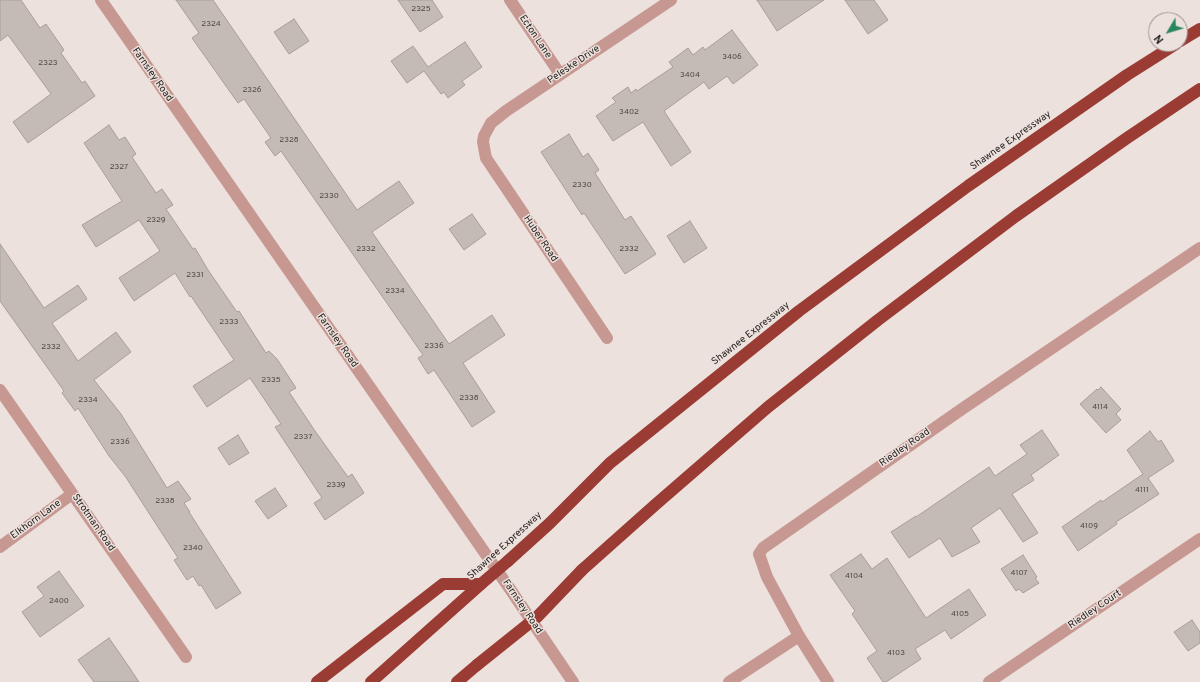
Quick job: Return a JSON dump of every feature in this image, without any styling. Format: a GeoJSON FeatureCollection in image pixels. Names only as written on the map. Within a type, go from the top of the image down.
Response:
{"type":"FeatureCollection","features":[{"type":"Feature","properties":{"kind":"highway"},"geometry":{"type":"LineString","coordinates":[[1188,36],[1200,29]]}},
{"type":"Feature","properties":{"kind":"highway","name":"Shawnee Expressway"},"geometry":{"type":"LineString","coordinates":[[371,682],[550,523],[610,463],[799,311],[968,186],[1127,75],[1163,52]]}},
{"type":"Feature","properties":{"kind":"highway"},"geometry":{"type":"LineString","coordinates":[[457,682],[537,617],[582,570],[655,504],[768,407],[878,320],[1016,216],[1200,89]]}},
{"type":"Feature","properties":{"kind":"highway"},"geometry":{"type":"LineString","coordinates":[[316,682],[443,584],[481,584]]}},
{"type":"Feature","properties":{"kind":"highway"},"geometry":{"type":"LineString","coordinates":[[469,682],[478,665]]}},
{"type":"Feature","properties":{"kind":"street","name":"Farnsley Road"},"geometry":{"type":"LineString","coordinates":[[100,0],[506,582],[573,682]]}},
{"type":"Feature","properties":{"kind":"street","name":"Ecton Lane"},"geometry":{"type":"LineString","coordinates":[[510,0],[560,74]]}},
{"type":"Feature","properties":{"kind":"street","name":"Peleske Drive"},"geometry":{"type":"LineString","coordinates":[[484,136],[491,123],[560,74],[671,0]]}},
{"type":"Feature","properties":{"kind":"street","name":"Huber Road"},"geometry":{"type":"LineString","coordinates":[[484,136],[483,142],[486,158],[607,338]]}},
{"type":"Feature","properties":{"kind":"street","name":"Riedley Road"},"geometry":{"type":"LineString","coordinates":[[799,636],[763,566],[759,554],[763,548],[962,409],[1200,248]]}},
{"type":"Feature","properties":{"kind":"street","name":"Strotman Road"},"geometry":{"type":"LineString","coordinates":[[0,390],[186,658]]}},
{"type":"Feature","properties":{"kind":"street","name":"Elkhorn Lane"},"geometry":{"type":"LineString","coordinates":[[0,547],[72,494]]}},
{"type":"Feature","properties":{"kind":"street","name":"Riedley Court"},"geometry":{"type":"LineString","coordinates":[[989,682],[1200,539]]}},
{"type":"Feature","properties":{"kind":"street"},"geometry":{"type":"LineString","coordinates":[[729,682],[799,636],[828,682]]}},
{"type":"Feature","properties":{"kind":"building"},"geometry":{"type":"Polygon","coordinates":[[[0,0],[21,0],[40,28],[46,24],[64,50],[61,53],[82,83],[85,81],[95,96],[28,143],[13,122],[51,94],[8,35],[0,41],[0,0]]]}},
{"type":"Feature","properties":{"kind":"building"},"geometry":{"type":"Polygon","coordinates":[[[176,0],[213,0],[357,210],[399,181],[414,203],[372,232],[449,344],[492,315],[505,335],[463,363],[495,412],[472,427],[434,370],[428,374],[418,358],[423,355],[281,151],[275,156],[265,142],[271,138],[244,99],[238,103],[192,38],[199,33],[176,0]]]}},
{"type":"Feature","properties":{"kind":"building"},"geometry":{"type":"Polygon","coordinates":[[[398,0],[432,0],[443,17],[420,32],[398,0]]]}},
{"type":"Feature","properties":{"kind":"building"},"geometry":{"type":"Polygon","coordinates":[[[757,0],[824,0],[777,31],[757,0]]]}},
{"type":"Feature","properties":{"kind":"building"},"geometry":{"type":"Polygon","coordinates":[[[845,0],[874,0],[888,20],[868,34],[845,0]]]}},
{"type":"Feature","properties":{"kind":"building"},"geometry":{"type":"Polygon","coordinates":[[[294,19],[309,41],[289,54],[274,32],[294,19]]]}},
{"type":"Feature","properties":{"kind":"building"},"geometry":{"type":"Polygon","coordinates":[[[732,30],[758,65],[733,84],[727,76],[709,89],[704,82],[664,111],[691,152],[671,166],[643,122],[613,141],[596,116],[616,102],[612,98],[628,87],[631,93],[636,89],[637,91],[673,67],[669,62],[688,48],[693,55],[703,47],[705,50],[732,30]]]}},
{"type":"Feature","properties":{"kind":"building"},"geometry":{"type":"Polygon","coordinates":[[[465,42],[482,67],[462,81],[465,85],[448,98],[444,92],[441,94],[424,71],[407,83],[391,61],[413,46],[428,67],[465,42]]]}},
{"type":"Feature","properties":{"kind":"building"},"geometry":{"type":"Polygon","coordinates":[[[109,125],[119,140],[125,137],[136,154],[132,157],[156,193],[162,189],[173,205],[166,209],[193,249],[195,248],[208,270],[237,312],[239,311],[266,353],[269,351],[277,359],[296,388],[289,392],[348,477],[352,474],[364,493],[325,520],[314,503],[322,498],[275,427],[281,424],[250,378],[207,407],[193,386],[234,360],[175,273],[134,301],[119,278],[160,251],[139,220],[96,247],[82,225],[122,201],[84,143],[109,125]]]}},
{"type":"Feature","properties":{"kind":"building"},"geometry":{"type":"Polygon","coordinates":[[[569,134],[583,157],[588,153],[599,170],[595,173],[625,220],[631,216],[656,254],[625,274],[584,213],[582,215],[541,152],[569,134]]]}},
{"type":"Feature","properties":{"kind":"building"},"geometry":{"type":"Polygon","coordinates":[[[472,214],[486,234],[464,250],[449,229],[472,214]]]}},
{"type":"Feature","properties":{"kind":"building"},"geometry":{"type":"Polygon","coordinates":[[[690,221],[707,248],[684,263],[667,236],[690,221]]]}},
{"type":"Feature","properties":{"kind":"building"},"geometry":{"type":"Polygon","coordinates":[[[0,244],[44,308],[78,285],[87,299],[52,323],[78,361],[116,332],[131,352],[94,380],[121,414],[167,488],[178,481],[191,499],[184,503],[241,593],[216,609],[201,585],[199,586],[193,576],[187,580],[174,560],[178,558],[125,476],[109,456],[78,408],[75,411],[62,393],[64,391],[0,301],[0,244]]]}},
{"type":"Feature","properties":{"kind":"building"},"geometry":{"type":"Polygon","coordinates":[[[1101,387],[1121,409],[1116,414],[1121,420],[1106,433],[1080,404],[1101,387]]]}},
{"type":"Feature","properties":{"kind":"building"},"geometry":{"type":"Polygon","coordinates":[[[1042,430],[1059,455],[1031,475],[1034,480],[1012,494],[1038,533],[1023,542],[1000,508],[971,528],[980,542],[952,557],[940,538],[909,558],[891,532],[916,517],[989,467],[995,476],[1027,454],[1020,445],[1042,430]]]}},
{"type":"Feature","properties":{"kind":"building"},"geometry":{"type":"Polygon","coordinates":[[[1150,431],[1158,442],[1161,440],[1174,461],[1148,478],[1159,494],[1116,522],[1117,524],[1078,551],[1062,527],[1101,500],[1102,502],[1143,474],[1127,450],[1150,431]]]}},
{"type":"Feature","properties":{"kind":"building"},"geometry":{"type":"Polygon","coordinates":[[[238,435],[249,453],[229,465],[218,448],[238,435]]]}},
{"type":"Feature","properties":{"kind":"building"},"geometry":{"type":"Polygon","coordinates":[[[275,488],[287,506],[268,519],[255,501],[275,488]]]}},
{"type":"Feature","properties":{"kind":"building"},"geometry":{"type":"Polygon","coordinates":[[[861,554],[872,569],[887,558],[926,618],[969,589],[986,615],[951,639],[945,630],[915,649],[921,659],[886,682],[883,682],[867,658],[877,651],[852,614],[855,611],[830,575],[861,554]]]}},
{"type":"Feature","properties":{"kind":"building"},"geometry":{"type":"Polygon","coordinates":[[[1023,555],[1037,577],[1035,578],[1039,583],[1023,593],[1019,589],[1016,591],[1001,569],[1023,555]]]}},
{"type":"Feature","properties":{"kind":"building"},"geometry":{"type":"Polygon","coordinates":[[[59,571],[84,606],[40,637],[22,612],[44,596],[37,587],[59,571]]]}},
{"type":"Feature","properties":{"kind":"building"},"geometry":{"type":"Polygon","coordinates":[[[1192,620],[1200,632],[1200,643],[1188,651],[1174,632],[1192,620]]]}},
{"type":"Feature","properties":{"kind":"building"},"geometry":{"type":"Polygon","coordinates":[[[109,638],[139,682],[94,682],[78,660],[109,638]]]}}]}
